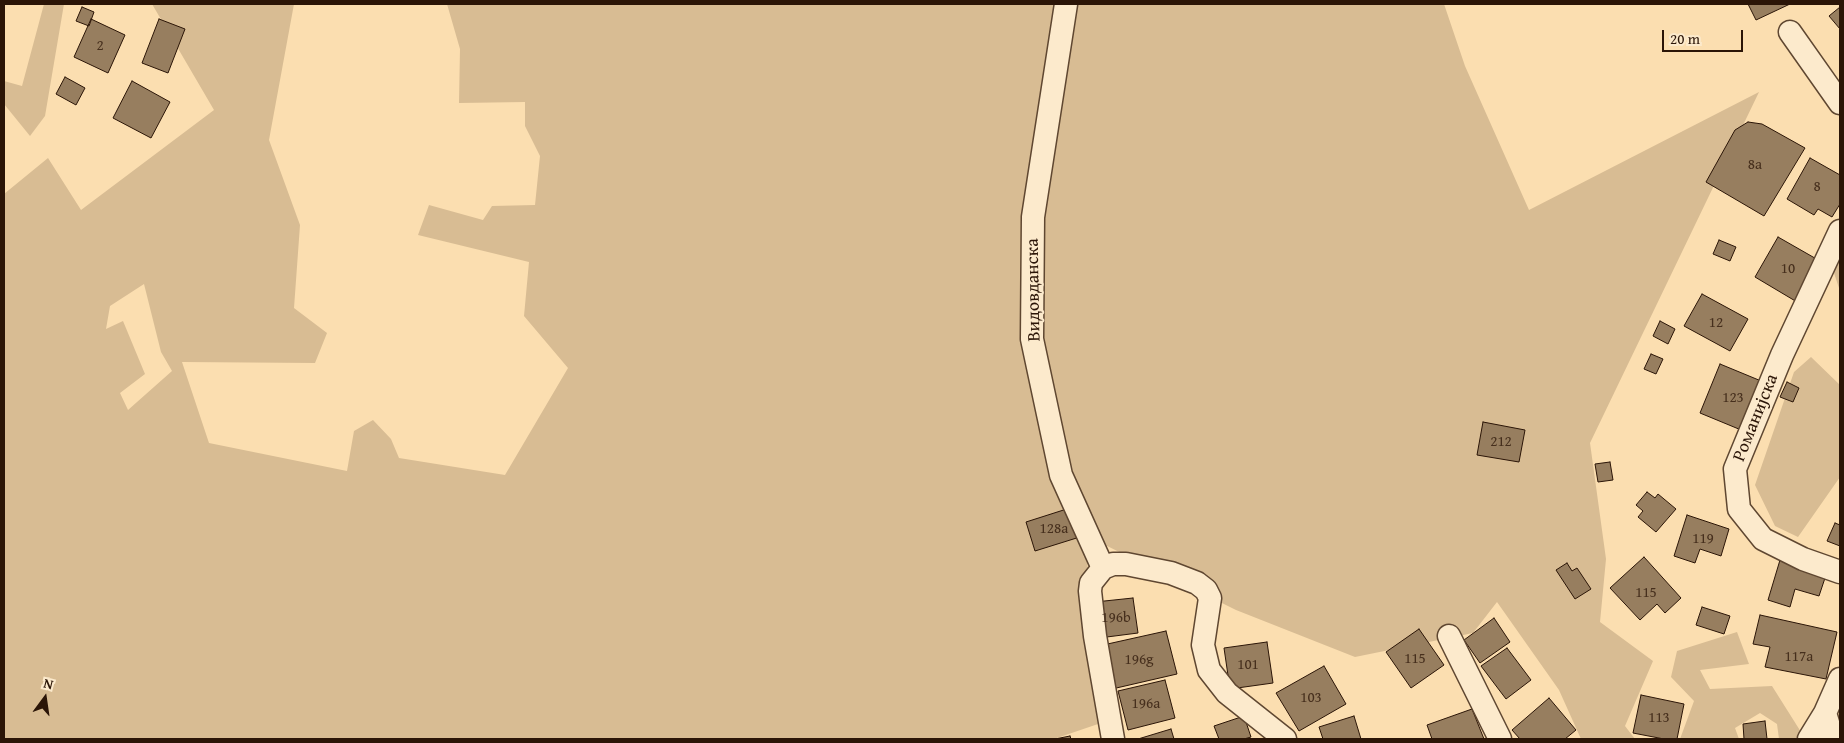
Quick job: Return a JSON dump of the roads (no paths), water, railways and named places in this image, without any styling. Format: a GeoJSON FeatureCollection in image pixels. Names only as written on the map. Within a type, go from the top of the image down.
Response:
{"type":"FeatureCollection","features":[{"type":"Feature","properties":{"kind":"street","name":"Видовданска"},"geometry":{"type":"LineString","coordinates":[[1066,4],[1034,217],[1032,339],[1061,475],[1102,568]]}},
{"type":"Feature","properties":{"kind":"street"},"geometry":{"type":"LineString","coordinates":[[1790,32],[1840,103]]}},
{"type":"Feature","properties":{"kind":"street","name":"Романијска"},"geometry":{"type":"LineString","coordinates":[[1840,232],[1782,355],[1734,469],[1739,509],[1763,539],[1803,559],[1840,572]]}},
{"type":"Feature","properties":{"kind":"street"},"geometry":{"type":"LineString","coordinates":[[1112,739],[1090,601],[1091,582],[1102,568],[1113,564],[1142,566],[1170,573],[1197,583],[1206,590],[1210,598],[1203,645],[1209,670],[1227,693],[1285,739]]}},
{"type":"Feature","properties":{"kind":"street"},"geometry":{"type":"LineString","coordinates":[[1449,636],[1500,739]]}},
{"type":"Feature","properties":{"kind":"street"},"geometry":{"type":"LineString","coordinates":[[1809,739],[1825,713],[1840,679]]}},
{"type":"Feature","properties":{"kind":"street"},"geometry":{"type":"LineString","coordinates":[[1825,713],[1833,739]]}}]}
